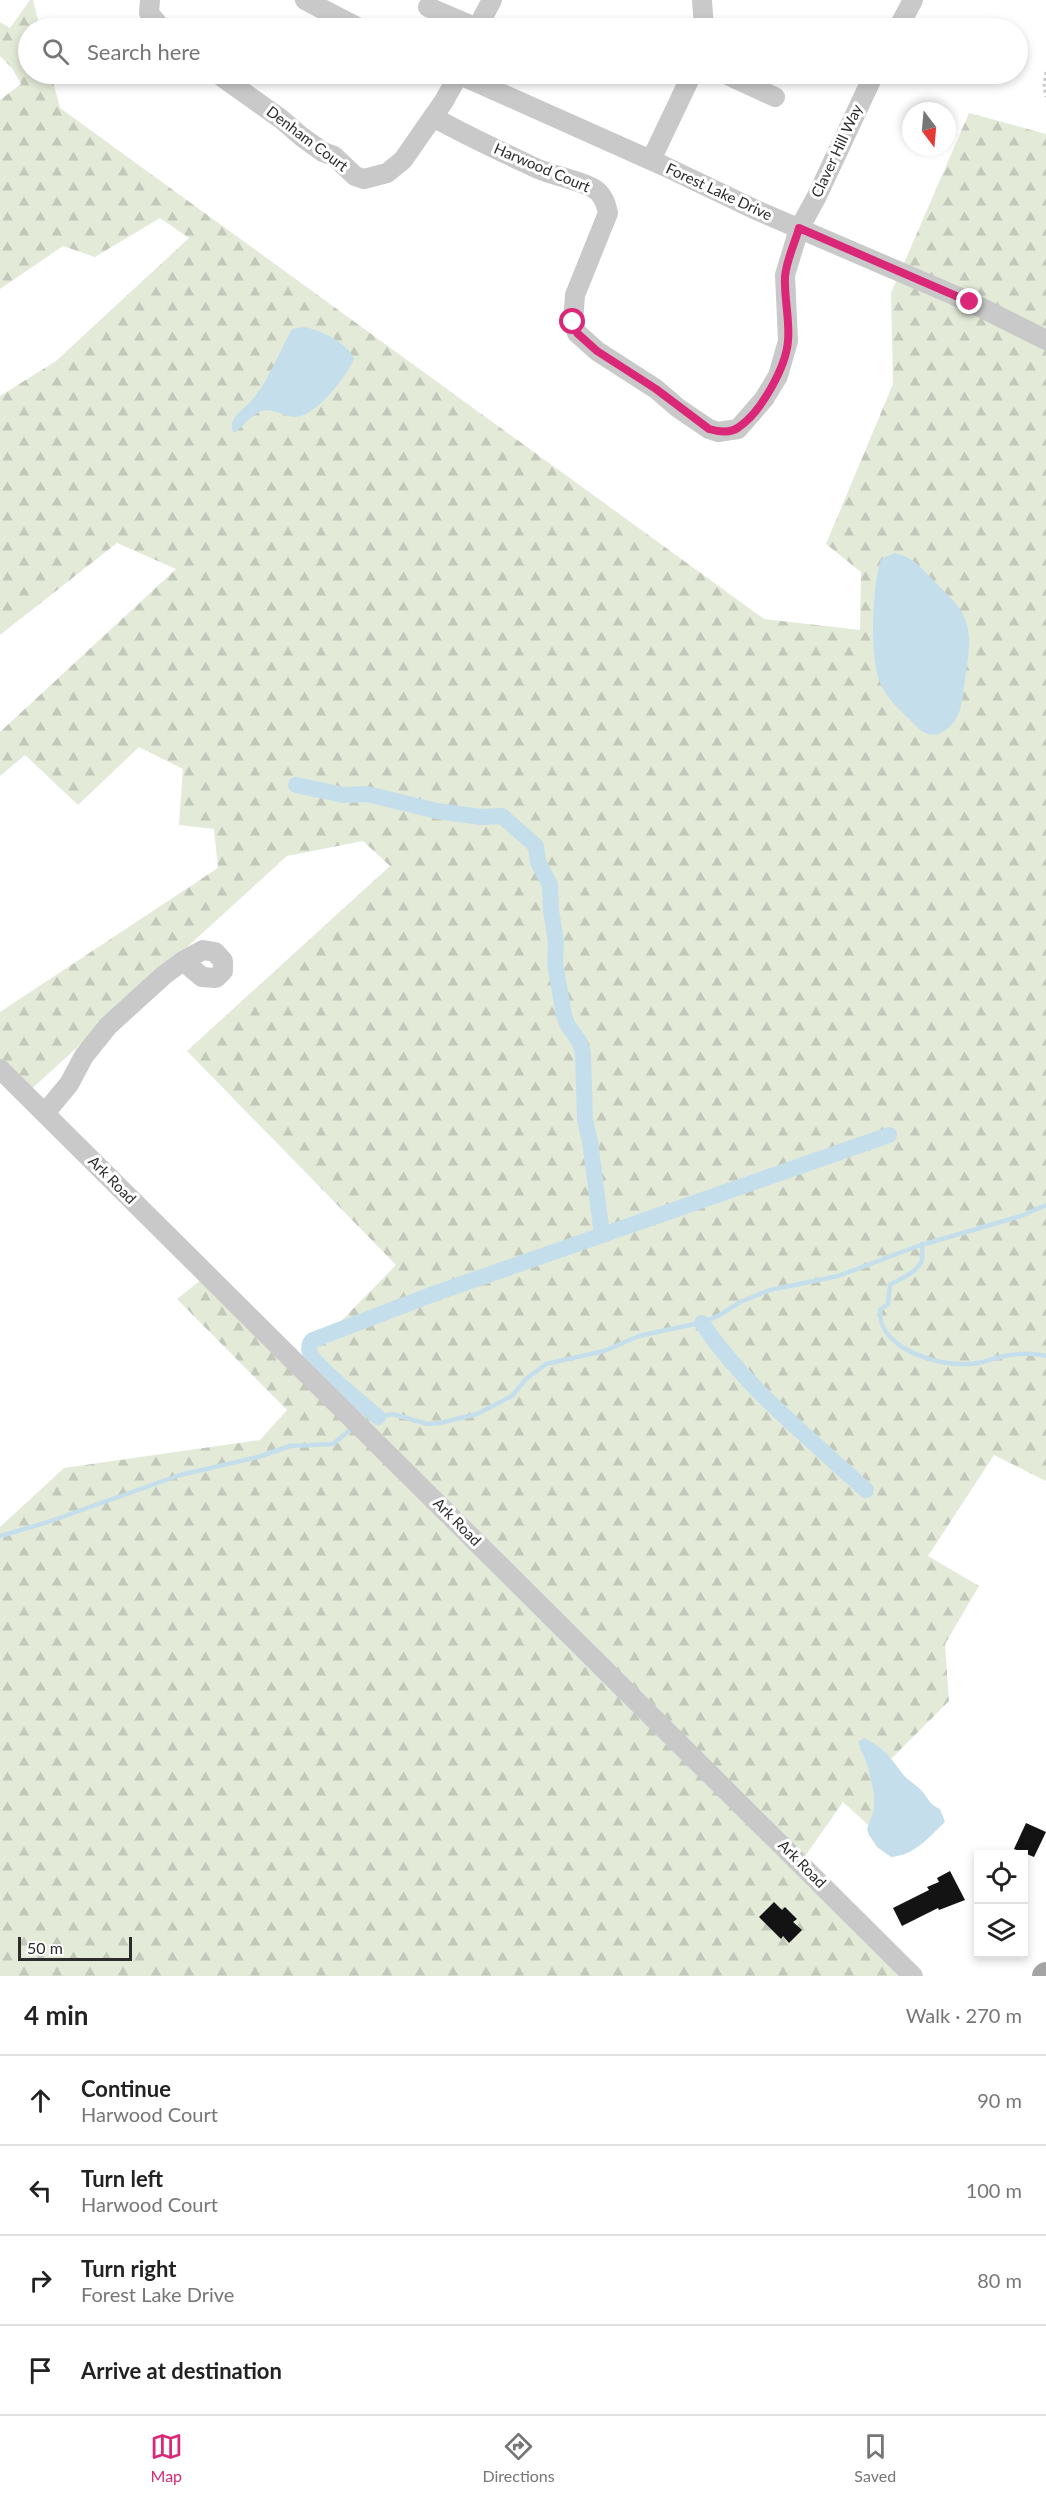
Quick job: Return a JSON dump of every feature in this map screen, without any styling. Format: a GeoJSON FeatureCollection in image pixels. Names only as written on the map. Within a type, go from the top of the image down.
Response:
{"type":"FeatureCollection","features":[{"type":"Feature","properties":{"kind":"street"},"geometry":{"type":"LineString","coordinates":[[150,0],[149,13],[153,18]]}},
{"type":"Feature","properties":{"kind":"street"},"geometry":{"type":"LineString","coordinates":[[305,0],[340,18]]}},
{"type":"Feature","properties":{"kind":"street"},"geometry":{"type":"LineString","coordinates":[[482,18],[492,0]]}},
{"type":"Feature","properties":{"kind":"street"},"geometry":{"type":"LineString","coordinates":[[702,0],[703,18]]}},
{"type":"Feature","properties":{"kind":"street"},"geometry":{"type":"LineString","coordinates":[[903,18],[913,0]]}},
{"type":"Feature","properties":{"kind":"street"},"geometry":{"type":"LineString","coordinates":[[428,7],[454,18]]}},
{"type":"Feature","properties":{"kind":"street","name":"Denham Court"},"geometry":{"type":"LineString","coordinates":[[232,84],[323,152],[334,156],[355,176],[364,179],[395,168],[433,117],[453,84]]}},
{"type":"Feature","properties":{"kind":"street","name":"Forest Lake Drive"},"geometry":{"type":"LineString","coordinates":[[481,84],[799,228],[961,298],[1046,340]]}},
{"type":"Feature","properties":{"kind":"street"},"geometry":{"type":"LineString","coordinates":[[651,160],[687,84]]}},
{"type":"Feature","properties":{"kind":"street"},"geometry":{"type":"LineString","coordinates":[[747,84],[775,97]]}},
{"type":"Feature","properties":{"kind":"street","name":"Claver Hill Way"},"geometry":{"type":"LineString","coordinates":[[799,228],[817,196],[869,84]]}},
{"type":"Feature","properties":{"kind":"street","name":"Harwood Court"},"geometry":{"type":"LineString","coordinates":[[433,117],[476,140],[537,168],[591,187],[600,194],[606,202],[608,213],[606,223],[575,295],[573,322],[577,333],[597,351],[656,389],[688,416],[718,432],[738,429],[764,399],[778,376],[788,341],[785,275],[799,228]]}},
{"type":"Feature","properties":{"kind":"street"},"geometry":{"type":"LineString","coordinates":[[45,1113],[69,1084],[84,1056],[108,1026],[164,975],[183,961]]}},
{"type":"Feature","properties":{"kind":"street","name":"Ark Road"},"geometry":{"type":"LineString","coordinates":[[0,1069],[913,1976]]}},
{"type":"Feature","properties":{"kind":"path"},"geometry":{"type":"LineString","coordinates":[[1046,72],[1044,85],[1046,97]]}},
{"type":"Feature","properties":{"kind":"green space"},"geometry":{"type":"Polygon","coordinates":[[[30,0],[33,0],[38,18],[18,18],[18,79],[12,68],[0,56],[0,22],[10,28],[30,0]]]}},
{"type":"Feature","properties":{"kind":"green space"},"geometry":{"type":"Polygon","coordinates":[[[21,84],[54,84],[60,108],[764,619],[860,630],[861,572],[826,544],[893,384],[891,293],[950,156],[956,156],[956,143],[969,113],[1046,134],[1046,1481],[994,1455],[928,1556],[979,1586],[945,1644],[949,1701],[884,1766],[887,1842],[843,1802],[799,1865],[905,1970],[898,1976],[0,1976],[0,1527],[64,1468],[260,1440],[287,1410],[177,1299],[207,1275],[298,1365],[396,1265],[187,1051],[390,866],[363,841],[287,856],[26,1094],[0,1068],[0,1012],[218,868],[214,829],[179,825],[183,769],[139,747],[78,805],[25,755],[0,776],[0,732],[176,569],[117,543],[0,635],[0,396],[56,361],[189,238],[160,218],[95,257],[63,246],[0,289],[0,100],[21,84]]]}},
{"type":"Feature","properties":{"kind":"water"},"geometry":{"type":"Polygon","coordinates":[[[304,327],[333,338],[351,353],[354,359],[344,376],[320,404],[302,416],[294,417],[262,411],[233,432],[232,422],[259,391],[292,329],[304,327]]]}},
{"type":"Feature","properties":{"kind":"water"},"geometry":{"type":"Polygon","coordinates":[[[895,553],[921,567],[956,604],[967,626],[968,657],[959,712],[954,723],[935,735],[920,730],[895,706],[881,685],[877,674],[873,623],[878,571],[881,559],[895,553]]]}},
{"type":"Feature","properties":{"kind":"water"},"geometry":{"type":"Polygon","coordinates":[[[864,1738],[886,1753],[904,1775],[933,1805],[940,1809],[945,1822],[921,1845],[900,1856],[891,1857],[877,1847],[867,1829],[874,1810],[874,1793],[867,1764],[858,1742],[864,1738]]]}},
{"type":"Feature","properties":{"kind":"building"},"geometry":{"type":"Polygon","coordinates":[[[1026,1823],[1046,1832],[1034,1857],[1028,1855],[1028,1850],[1014,1849],[1026,1823]]]}},
{"type":"Feature","properties":{"kind":"building"},"geometry":{"type":"Polygon","coordinates":[[[950,1871],[965,1900],[939,1910],[938,1908],[902,1926],[893,1908],[929,1890],[927,1887],[939,1882],[937,1878],[950,1871]]]}},
{"type":"Feature","properties":{"kind":"building"},"geometry":{"type":"Polygon","coordinates":[[[774,1902],[782,1910],[785,1907],[797,1919],[793,1922],[802,1930],[789,1943],[783,1936],[781,1939],[759,1917],[774,1902]]]}},
{"type":"Feature","properties":{"kind":"waterway"},"geometry":{"type":"LineString","coordinates":[[296,785],[343,795],[367,794],[437,811],[481,817],[502,816],[536,846],[538,862],[550,885],[556,942],[555,964],[564,1015],[583,1053],[585,1120],[590,1141],[602,1235]]}},
{"type":"Feature","properties":{"kind":"waterway"},"geometry":{"type":"LineString","coordinates":[[378,1417],[318,1364],[309,1349],[313,1340],[436,1293],[889,1135]]}},
{"type":"Feature","properties":{"kind":"waterway"},"geometry":{"type":"LineString","coordinates":[[378,1417],[393,1414],[427,1424],[477,1414],[512,1396],[526,1379],[546,1364],[604,1351],[639,1336],[704,1322],[740,1302],[770,1290],[838,1276],[918,1246],[1021,1216],[1046,1205]]}},
{"type":"Feature","properties":{"kind":"waterway"},"geometry":{"type":"LineString","coordinates":[[922,1244],[920,1264],[908,1275],[890,1285],[888,1304],[880,1310],[883,1327],[893,1340],[920,1356],[948,1363],[978,1363],[1020,1354],[1046,1356]]}},
{"type":"Feature","properties":{"kind":"waterway"},"geometry":{"type":"LineString","coordinates":[[702,1323],[737,1368],[758,1390],[866,1490]]}},
{"type":"Feature","properties":{"kind":"waterway"},"geometry":{"type":"LineString","coordinates":[[0,1536],[48,1522],[180,1475],[258,1457],[290,1446],[333,1444],[351,1429]]}},
{"type":"Feature","properties":{"kind":"route"},"geometry":{"type":"LineString","coordinates":[[573,322],[577,333],[586,343],[656,389],[688,416],[709,429],[728,432],[738,429],[764,399],[783,364],[789,329],[785,275],[799,228],[970,302]]}}]}
